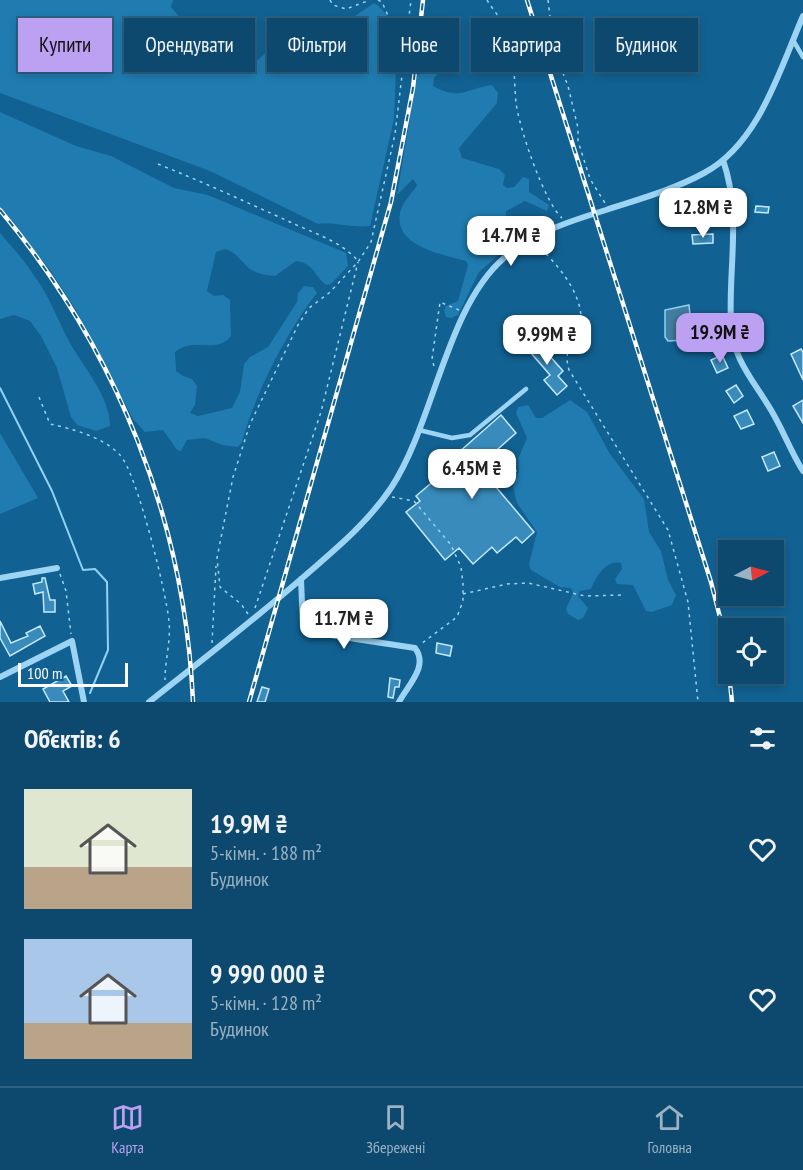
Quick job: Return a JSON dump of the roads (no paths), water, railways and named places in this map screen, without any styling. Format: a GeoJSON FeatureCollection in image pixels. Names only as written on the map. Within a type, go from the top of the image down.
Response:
{"type":"FeatureCollection","features":[{"type":"Feature","properties":{"kind":"street"},"geometry":{"type":"LineString","coordinates":[[150,702],[358,530],[386,495],[406,463],[466,312],[490,270],[530,239],[567,222],[675,187],[706,172],[723,160],[746,135],[770,94],[803,16]]}},
{"type":"Feature","properties":{"kind":"street"},"geometry":{"type":"LineString","coordinates":[[723,160],[734,202],[731,325],[735,350],[743,370],[771,411],[803,471]]}},
{"type":"Feature","properties":{"kind":"street"},"geometry":{"type":"LineString","coordinates":[[0,578],[57,568]]}},
{"type":"Feature","properties":{"kind":"street"},"geometry":{"type":"LineString","coordinates":[[301,579],[303,628],[320,633],[415,648],[420,654],[421,663],[399,702]]}},
{"type":"Feature","properties":{"kind":"street"},"geometry":{"type":"LineString","coordinates":[[0,677],[72,641],[84,702]]}},
{"type":"Feature","properties":{"kind":"lane"},"geometry":{"type":"LineString","coordinates":[[793,40],[803,57]]}},
{"type":"Feature","properties":{"kind":"lane"},"geometry":{"type":"LineString","coordinates":[[419,430],[452,438],[470,435],[526,389]]}},
{"type":"Feature","properties":{"kind":"waterway"},"geometry":{"type":"LineString","coordinates":[[0,388],[52,491],[83,570],[95,569],[107,582],[108,650],[90,693]]}},
{"type":"Feature","properties":{"kind":"railway"},"geometry":{"type":"LineString","coordinates":[[249,702],[391,202],[413,88],[423,0]]}},
{"type":"Feature","properties":{"kind":"railway"},"geometry":{"type":"LineString","coordinates":[[527,0],[711,582],[720,618]]}},
{"type":"Feature","properties":{"kind":"railway"},"geometry":{"type":"LineString","coordinates":[[0,210],[42,264],[78,320],[110,379],[137,440],[159,503],[176,568],[187,634],[193,702]]}},
{"type":"Feature","properties":{"kind":"railway"},"geometry":{"type":"LineString","coordinates":[[730,684],[732,702]]}}]}
